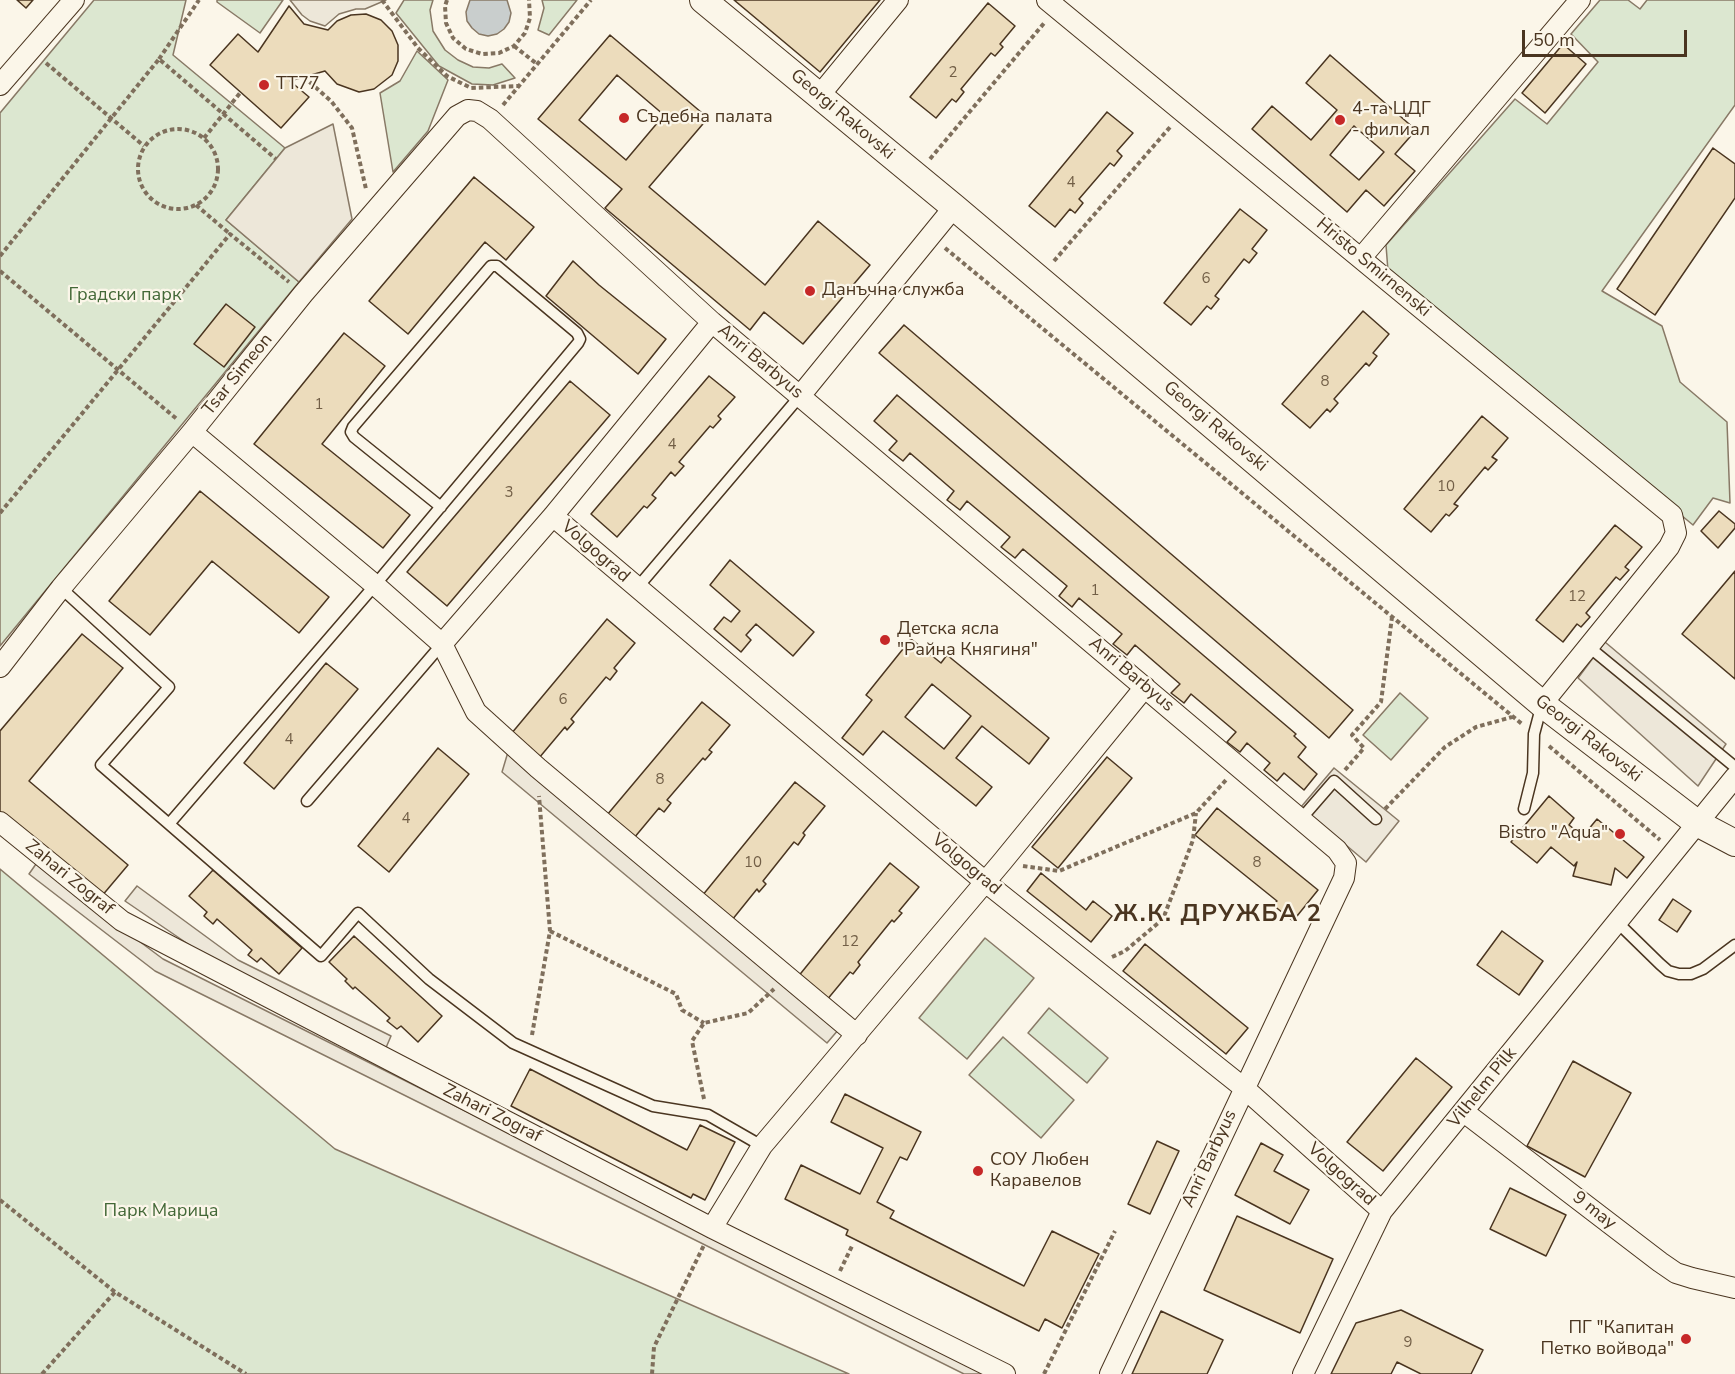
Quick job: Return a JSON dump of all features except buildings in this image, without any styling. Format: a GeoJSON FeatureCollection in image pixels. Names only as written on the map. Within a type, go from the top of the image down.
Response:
{"type":"FeatureCollection","features":[{"type":"Feature","properties":{"kind":"street"},"geometry":{"type":"LineString","coordinates":[[0,85],[74,0]]}},
{"type":"Feature","properties":{"kind":"street","name":"Georgi Rakovski"},"geometry":{"type":"LineString","coordinates":[[703,0],[954,207],[1542,704],[1697,823],[1735,843]]}},
{"type":"Feature","properties":{"kind":"street"},"geometry":{"type":"LineString","coordinates":[[819,96],[898,0]]}},
{"type":"Feature","properties":{"kind":"street"},"geometry":{"type":"LineString","coordinates":[[1361,258],[1580,0]]}},
{"type":"Feature","properties":{"kind":"street","name":"Hristo Smirnenski"},"geometry":{"type":"LineString","coordinates":[[1052,4],[1672,515],[1676,533],[1669,547],[1589,647]]}},
{"type":"Feature","properties":{"kind":"street","name":"Tsar Simeon"},"geometry":{"type":"LineString","coordinates":[[0,667],[61,588],[192,432],[303,294],[457,116],[468,110],[477,111],[490,119]]}},
{"type":"Feature","properties":{"kind":"street","name":"Anri Barbyus"},"geometry":{"type":"LineString","coordinates":[[490,119],[712,322],[1239,766],[1337,850],[1346,863],[1344,878],[1110,1374]]}},
{"type":"Feature","properties":{"kind":"street"},"geometry":{"type":"LineString","coordinates":[[800,396],[954,207]]}},
{"type":"Feature","properties":{"kind":"street"},"geometry":{"type":"LineString","coordinates":[[442,644],[554,516],[712,322]]}},
{"type":"Feature","properties":{"kind":"street"},"geometry":{"type":"LineString","coordinates":[[192,432],[442,644],[476,712],[538,768],[857,1035]]}},
{"type":"Feature","properties":{"kind":"street","name":"Volgograd"},"geometry":{"type":"LineString","coordinates":[[554,516],[984,881],[1244,1088],[1382,1211]]}},
{"type":"Feature","properties":{"kind":"street"},"geometry":{"type":"LineString","coordinates":[[1542,704],[1589,647]]}},
{"type":"Feature","properties":{"kind":"street"},"geometry":{"type":"LineString","coordinates":[[712,1228],[762,1146],[1002,862],[1145,687]]}},
{"type":"Feature","properties":{"kind":"street","name":"Vilhelm Pilk"},"geometry":{"type":"LineString","coordinates":[[1303,1374],[1382,1211],[1735,777]]}},
{"type":"Feature","properties":{"kind":"street","name":"Zahari Zograf"},"geometry":{"type":"LineString","coordinates":[[0,822],[122,921],[712,1228],[1005,1374]]}},
{"type":"Feature","properties":{"kind":"street","name":"9 may"},"geometry":{"type":"LineString","coordinates":[[1464,1112],[1676,1273],[1735,1288]]}},
{"type":"Feature","properties":{"kind":"lane"},"geometry":{"type":"LineString","coordinates":[[169,824],[375,585],[441,507],[580,339],[577,333],[497,266],[491,267],[351,432],[354,437],[441,507]]}},
{"type":"Feature","properties":{"kind":"lane"},"geometry":{"type":"LineString","coordinates":[[637,588],[800,396]]}},
{"type":"Feature","properties":{"kind":"lane"},"geometry":{"type":"LineString","coordinates":[[61,588],[169,687],[101,765],[321,956],[358,913],[429,979],[513,1043],[653,1106],[708,1114],[762,1146]]}},
{"type":"Feature","properties":{"kind":"lane"},"geometry":{"type":"LineString","coordinates":[[307,801],[442,644]]}},
{"type":"Feature","properties":{"kind":"lane"},"geometry":{"type":"LineString","coordinates":[[1589,647],[1735,767]]}},
{"type":"Feature","properties":{"kind":"lane"},"geometry":{"type":"LineString","coordinates":[[1524,809],[1533,773],[1534,734],[1542,704]]}},
{"type":"Feature","properties":{"kind":"lane"},"geometry":{"type":"LineString","coordinates":[[1300,819],[1334,781],[1376,819]]}},
{"type":"Feature","properties":{"kind":"lane"},"geometry":{"type":"LineString","coordinates":[[1617,922],[1668,971],[1679,974],[1691,974],[1703,969],[1735,945]]}},
{"type":"Feature","properties":{"kind":"path"},"geometry":{"type":"LineString","coordinates":[[0,256],[159,60],[199,0]]}},
{"type":"Feature","properties":{"kind":"path"},"geometry":{"type":"LineString","coordinates":[[382,0],[418,48],[447,76],[471,88],[519,86]]}},
{"type":"Feature","properties":{"kind":"path"},"geometry":{"type":"LineString","coordinates":[[447,0],[446,23],[453,38],[466,49],[482,54],[498,53],[514,46],[525,33],[530,18],[530,0]]}},
{"type":"Feature","properties":{"kind":"path"},"geometry":{"type":"LineString","coordinates":[[490,119],[591,0]]}},
{"type":"Feature","properties":{"kind":"path"},"geometry":{"type":"LineString","coordinates":[[916,176],[1052,4]]}},
{"type":"Feature","properties":{"kind":"path"},"geometry":{"type":"LineString","coordinates":[[514,46],[537,64]]}},
{"type":"Feature","properties":{"kind":"path"},"geometry":{"type":"LineString","coordinates":[[30,49],[144,146]]}},
{"type":"Feature","properties":{"kind":"path"},"geometry":{"type":"LineString","coordinates":[[159,60],[276,159]]}},
{"type":"Feature","properties":{"kind":"path"},"geometry":{"type":"LineString","coordinates":[[304,76],[331,101],[352,128],[371,214]]}},
{"type":"Feature","properties":{"kind":"path"},"geometry":{"type":"LineString","coordinates":[[204,138],[240,93]]}},
{"type":"Feature","properties":{"kind":"path"},"geometry":{"type":"LineString","coordinates":[[1039,279],[1184,112]]}},
{"type":"Feature","properties":{"kind":"path"},"geometry":{"type":"LineString","coordinates":[[172,129],[189,130],[204,138],[214,151],[218,166],[216,182],[209,195],[196,205],[182,209],[166,208],[153,201],[142,189],[138,175],[138,160],[144,146],[156,134],[172,129]]}},
{"type":"Feature","properties":{"kind":"path"},"geometry":{"type":"LineString","coordinates":[[196,205],[303,294]]}},
{"type":"Feature","properties":{"kind":"path"},"geometry":{"type":"LineString","coordinates":[[0,513],[230,234]]}},
{"type":"Feature","properties":{"kind":"path"},"geometry":{"type":"LineString","coordinates":[[930,236],[1674,852]]}},
{"type":"Feature","properties":{"kind":"path"},"geometry":{"type":"LineString","coordinates":[[0,271],[192,432]]}},
{"type":"Feature","properties":{"kind":"path"},"geometry":{"type":"LineString","coordinates":[[1334,781],[1364,747],[1352,735],[1381,702],[1392,617]]}},
{"type":"Feature","properties":{"kind":"path"},"geometry":{"type":"LineString","coordinates":[[1376,819],[1445,747],[1476,727],[1513,717]]}},
{"type":"Feature","properties":{"kind":"path"},"geometry":{"type":"LineString","coordinates":[[1002,862],[1059,871],[1196,813],[1239,766]]}},
{"type":"Feature","properties":{"kind":"path"},"geometry":{"type":"LineString","coordinates":[[529,1051],[550,931],[538,768]]}},
{"type":"Feature","properties":{"kind":"path"},"geometry":{"type":"LineString","coordinates":[[1092,967],[1125,951],[1163,919],[1193,840],[1196,813]]}},
{"type":"Feature","properties":{"kind":"path"},"geometry":{"type":"LineString","coordinates":[[550,931],[676,994],[682,1010],[704,1023],[748,1013],[787,976]]}},
{"type":"Feature","properties":{"kind":"path"},"geometry":{"type":"LineString","coordinates":[[704,1023],[692,1041],[708,1114]]}},
{"type":"Feature","properties":{"kind":"path"},"geometry":{"type":"LineString","coordinates":[[0,1200],[115,1292],[246,1374]]}},
{"type":"Feature","properties":{"kind":"path"},"geometry":{"type":"LineString","coordinates":[[652,1374],[654,1347],[712,1228]]}},
{"type":"Feature","properties":{"kind":"path"},"geometry":{"type":"LineString","coordinates":[[1044,1374],[1115,1231]]}},
{"type":"Feature","properties":{"kind":"path"},"geometry":{"type":"LineString","coordinates":[[831,1288],[853,1244]]}},
{"type":"Feature","properties":{"kind":"path"},"geometry":{"type":"LineString","coordinates":[[42,1374],[115,1292]]}},
{"type":"Feature","properties":{"kind":"green space","name":"Градски парк"},"geometry":{"type":"Polygon","coordinates":[[[94,0],[186,0],[173,55],[285,148],[226,220],[299,282],[0,646],[0,113],[94,0]]]}},
{"type":"Feature","properties":{"kind":"green space"},"geometry":{"type":"Polygon","coordinates":[[[217,0],[283,0],[260,33],[217,0]]]}},
{"type":"Feature","properties":{"kind":"green space"},"geometry":{"type":"Polygon","coordinates":[[[404,0],[433,0],[430,10],[433,31],[445,50],[458,60],[473,67],[489,68],[502,64],[515,78],[493,85],[472,84],[439,66],[396,13],[404,0]]]}},
{"type":"Feature","properties":{"kind":"green space"},"geometry":{"type":"Polygon","coordinates":[[[542,0],[577,0],[549,35],[538,30],[544,8],[542,0]]]}},
{"type":"Feature","properties":{"kind":"green space"},"geometry":{"type":"Polygon","coordinates":[[[1600,0],[1628,0],[1640,9],[1647,0],[1735,0],[1735,105],[1602,291],[1662,326],[1680,382],[1727,422],[1730,503],[1713,498],[1693,525],[1388,271],[1386,245],[1515,99],[1547,124],[1598,62],[1571,34],[1600,0]]]}},
{"type":"Feature","properties":{"kind":"green space"},"geometry":{"type":"Polygon","coordinates":[[[417,51],[448,80],[428,131],[393,172],[380,93],[400,81],[417,51]]]}},
{"type":"Feature","properties":{"kind":"green space"},"geometry":{"type":"Polygon","coordinates":[[[1400,693],[1428,718],[1391,760],[1363,735],[1400,693]]]}},
{"type":"Feature","properties":{"kind":"green space","name":"Парк Марица"},"geometry":{"type":"Polygon","coordinates":[[[0,869],[335,1149],[849,1374],[0,1374],[0,869]]]}},
{"type":"Feature","properties":{"kind":"green space"},"geometry":{"type":"Polygon","coordinates":[[[985,938],[1034,978],[967,1059],[919,1018],[985,938]]]}},
{"type":"Feature","properties":{"kind":"green space"},"geometry":{"type":"Polygon","coordinates":[[[1049,1008],[1108,1058],[1087,1083],[1028,1033],[1049,1008]]]}},
{"type":"Feature","properties":{"kind":"green space"},"geometry":{"type":"Polygon","coordinates":[[[1003,1037],[1074,1100],[1041,1138],[969,1075],[1003,1037]]]}},
{"type":"Feature","properties":{"kind":"shaded area"},"geometry":{"type":"Polygon","coordinates":[[[290,0],[386,0],[365,9],[339,14],[325,26],[310,21],[290,0]]]}},
{"type":"Feature","properties":{"kind":"shaded area"},"geometry":{"type":"Polygon","coordinates":[[[470,0],[507,0],[511,13],[509,22],[497,34],[488,36],[479,34],[467,21],[466,12],[470,0]]]}},
{"type":"Feature","properties":{"kind":"shaded area"},"geometry":{"type":"Polygon","coordinates":[[[333,124],[352,219],[299,282],[226,220],[285,148],[333,124]]]}},
{"type":"Feature","properties":{"kind":"shaded area"},"geometry":{"type":"Polygon","coordinates":[[[1605,642],[1726,744],[1698,786],[1578,678],[1605,642]]]}},
{"type":"Feature","properties":{"kind":"shaded area"},"geometry":{"type":"Polygon","coordinates":[[[508,752],[839,1029],[827,1043],[502,772],[508,752]]]}},
{"type":"Feature","properties":{"kind":"shaded area"},"geometry":{"type":"Polygon","coordinates":[[[1334,768],[1399,821],[1366,862],[1301,807],[1334,768]]]}},
{"type":"Feature","properties":{"kind":"shaded area"},"geometry":{"type":"Polygon","coordinates":[[[36,864],[163,959],[989,1374],[964,1374],[155,971],[29,874],[36,864]]]}},
{"type":"Feature","properties":{"kind":"shaded area"},"geometry":{"type":"Polygon","coordinates":[[[137,886],[238,960],[391,1036],[385,1050],[229,972],[125,901],[137,886]]]}},
{"type":"Feature","properties":{"kind":"place","name":"TT77"},"geometry":{"type":"Point","coordinates":[264,85]}},
{"type":"Feature","properties":{"kind":"place","name":"Съдебна палата"},"geometry":{"type":"Point","coordinates":[624,118]}},
{"type":"Feature","properties":{"kind":"place","name":"4-та ЦДГ - филиал"},"geometry":{"type":"Point","coordinates":[1340,120]}},
{"type":"Feature","properties":{"kind":"place","name":"Данъчна служба"},"geometry":{"type":"Point","coordinates":[810,291]}},
{"type":"Feature","properties":{"kind":"place","name":"Детска ясла \"Райна Княгиня\""},"geometry":{"type":"Point","coordinates":[885,640]}},
{"type":"Feature","properties":{"kind":"place","name":"Bistro \"Aqua\""},"geometry":{"type":"Point","coordinates":[1620,834]}},
{"type":"Feature","properties":{"kind":"place","name":"СОУ Любен Каравелов"},"geometry":{"type":"Point","coordinates":[978,1171]}},
{"type":"Feature","properties":{"kind":"place","name":"ПГ \"Капитан Петко войвода\""},"geometry":{"type":"Point","coordinates":[1686,1339]}},
{"type":"Feature","properties":{"kind":"district","name":"Ж.К. ДРУЖБА 2"},"geometry":{"type":"Point","coordinates":[1218,915]}}]}
